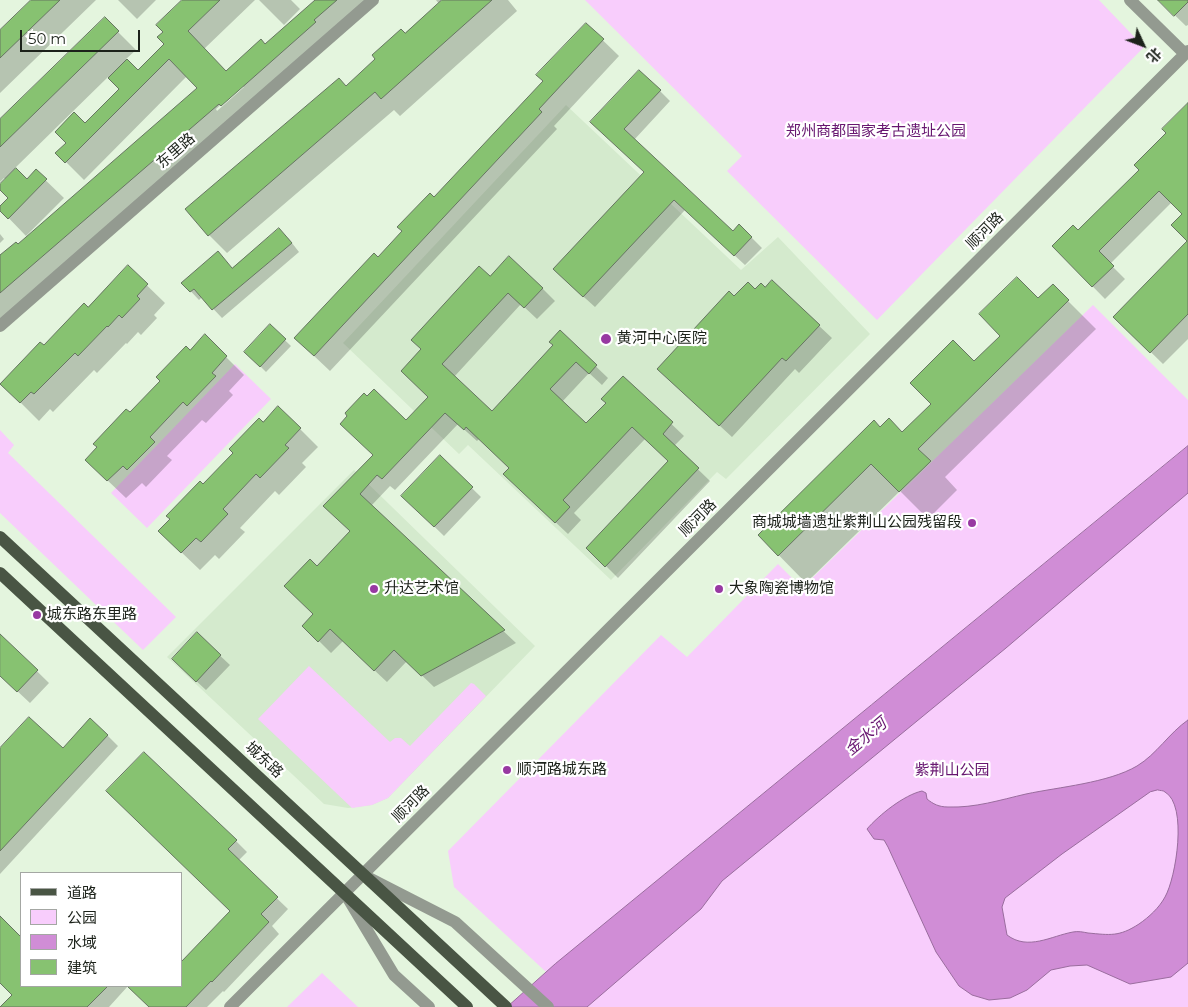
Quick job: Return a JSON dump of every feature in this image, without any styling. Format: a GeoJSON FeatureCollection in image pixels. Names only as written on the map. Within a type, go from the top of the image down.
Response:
{"type":"FeatureCollection","features":[{"type":"Feature","properties":{"kind":"main road","name":"城东路"},"geometry":{"type":"LineString","coordinates":[[0,537],[506,1007]]}},
{"type":"Feature","properties":{"kind":"main road"},"geometry":{"type":"LineString","coordinates":[[0,573],[467,1007]]}},
{"type":"Feature","properties":{"kind":"street","name":"东里路"},"geometry":{"type":"LineString","coordinates":[[0,326],[373,0]]}},
{"type":"Feature","properties":{"kind":"street"},"geometry":{"type":"LineString","coordinates":[[1130,0],[1186,52]]}},
{"type":"Feature","properties":{"kind":"street","name":"顺河路"},"geometry":{"type":"LineString","coordinates":[[230,1007],[346,894],[1186,52]]}},
{"type":"Feature","properties":{"kind":"street"},"geometry":{"type":"LineString","coordinates":[[363,875],[455,922],[548,1007]]}},
{"type":"Feature","properties":{"kind":"street"},"geometry":{"type":"LineString","coordinates":[[346,894],[394,975],[428,1007]]}},
{"type":"Feature","properties":{"kind":"shaded area","name":"黄河中心医院"},"geometry":{"type":"Polygon","coordinates":[[[566,105],[741,270],[778,237],[870,334],[726,479],[717,472],[611,580],[468,445],[459,454],[343,343],[566,105]]]}},
{"type":"Feature","properties":{"kind":"shaded area"},"geometry":{"type":"Polygon","coordinates":[[[354,470],[535,646],[388,798],[372,805],[348,808],[324,804],[167,657],[354,470]]]}},
{"type":"Feature","properties":{"kind":"green space","name":"郑州商都国家考古遗址公园"},"geometry":{"type":"Polygon","coordinates":[[[585,0],[1099,0],[1144,47],[877,320],[727,171],[742,156],[585,0]]]}},
{"type":"Feature","properties":{"kind":"green space","name":"紫荆山公园"},"geometry":{"type":"Polygon","coordinates":[[[1093,305],[1188,400],[1188,1007],[584,1007],[454,887],[448,851],[661,635],[687,657],[778,564],[802,588],[1093,305]]]}},
{"type":"Feature","properties":{"kind":"green space"},"geometry":{"type":"Polygon","coordinates":[[[235,364],[271,399],[147,528],[111,493],[235,364]]]}},
{"type":"Feature","properties":{"kind":"green space"},"geometry":{"type":"Polygon","coordinates":[[[0,430],[14,445],[8,453],[176,617],[143,650],[0,513],[0,430]]]}},
{"type":"Feature","properties":{"kind":"green space"},"geometry":{"type":"Polygon","coordinates":[[[309,666],[390,742],[395,738],[401,738],[410,746],[471,683],[486,696],[388,798],[372,805],[352,808],[258,719],[309,666]]]}},
{"type":"Feature","properties":{"kind":"green space"},"geometry":{"type":"Polygon","coordinates":[[[322,973],[358,1007],[287,1007],[322,973]]]}},
{"type":"Feature","properties":{"kind":"water","name":"金水河"},"geometry":{"type":"Polygon","coordinates":[[[1188,446],[1188,493],[1006,648],[722,881],[701,909],[587,1007],[507,1007],[555,964],[1188,446]]]}},
{"type":"Feature","properties":{"kind":"water"},"geometry":{"type":"Polygon","coordinates":[[[1188,720],[1188,963],[1171,977],[1130,984],[1087,965],[1070,966],[1051,970],[1027,990],[1010,998],[989,1000],[972,995],[959,986],[936,952],[884,840],[874,839],[867,829],[892,806],[922,791],[926,793],[927,799],[939,806],[968,806],[1112,777],[1144,761],[1188,720]],[[1164,791],[1150,792],[1062,854],[1005,898],[1002,907],[1007,935],[1015,940],[1031,942],[1075,932],[1114,934],[1132,928],[1154,912],[1163,901],[1169,888],[1178,842],[1176,811],[1172,799],[1164,791]]]}},
{"type":"Feature","properties":{"kind":"building"},"geometry":{"type":"Polygon","coordinates":[[[31,0],[60,0],[0,58],[0,30],[31,0]]]}},
{"type":"Feature","properties":{"kind":"building"},"geometry":{"type":"Polygon","coordinates":[[[182,0],[220,0],[188,31],[226,71],[261,39],[265,44],[315,0],[337,0],[314,20],[316,22],[221,106],[219,104],[0,293],[0,255],[16,242],[18,244],[197,88],[169,59],[65,163],[55,153],[66,143],[55,132],[74,112],[85,123],[119,89],[108,78],[127,59],[138,70],[164,44],[157,37],[163,32],[156,25],[182,0]]]}},
{"type":"Feature","properties":{"kind":"building"},"geometry":{"type":"Polygon","coordinates":[[[442,0],[492,0],[381,99],[375,92],[208,236],[185,209],[339,78],[346,86],[375,59],[372,55],[401,29],[405,33],[442,0]]]}},
{"type":"Feature","properties":{"kind":"building"},"geometry":{"type":"Polygon","coordinates":[[[1158,0],[1188,0],[1188,2],[1174,16],[1158,0]]]}},
{"type":"Feature","properties":{"kind":"building"},"geometry":{"type":"Polygon","coordinates":[[[105,17],[119,31],[0,147],[0,119],[105,17]]]}},
{"type":"Feature","properties":{"kind":"building"},"geometry":{"type":"Polygon","coordinates":[[[586,23],[604,39],[539,109],[542,112],[314,356],[294,338],[374,253],[378,257],[402,231],[397,227],[430,193],[434,197],[543,81],[536,75],[586,23]]]}},
{"type":"Feature","properties":{"kind":"building"},"geometry":{"type":"Polygon","coordinates":[[[639,70],[661,90],[624,129],[733,231],[739,224],[752,237],[734,256],[674,200],[583,297],[553,269],[644,172],[590,122],[639,70]]]}},
{"type":"Feature","properties":{"kind":"building"},"geometry":{"type":"Polygon","coordinates":[[[1188,103],[1188,314],[1150,353],[1113,317],[1187,241],[1171,225],[1182,214],[1159,191],[1099,251],[1114,266],[1092,287],[1052,246],[1073,225],[1078,230],[1139,170],[1134,165],[1166,133],[1162,129],[1188,103]]]}},
{"type":"Feature","properties":{"kind":"building"},"geometry":{"type":"Polygon","coordinates":[[[16,168],[27,179],[36,169],[47,179],[8,219],[0,211],[0,206],[8,198],[0,190],[0,184],[16,168]]]}},
{"type":"Feature","properties":{"kind":"building"},"geometry":{"type":"Polygon","coordinates":[[[279,228],[292,243],[212,310],[194,289],[190,292],[181,283],[218,251],[232,268],[279,228]]]}},
{"type":"Feature","properties":{"kind":"building"},"geometry":{"type":"Polygon","coordinates":[[[509,256],[543,288],[524,308],[508,293],[442,364],[492,411],[553,345],[549,342],[560,330],[597,365],[589,374],[576,362],[550,389],[586,423],[606,403],[601,399],[623,376],[673,422],[663,434],[699,468],[605,567],[586,548],[668,461],[632,427],[563,500],[570,507],[555,523],[503,474],[509,468],[466,427],[464,430],[445,413],[382,479],[377,475],[360,494],[505,630],[421,676],[394,650],[374,671],[330,629],[318,642],[302,626],[313,614],[284,586],[310,559],[317,566],[350,531],[323,506],[373,455],[340,424],[347,416],[345,413],[364,393],[367,396],[374,389],[406,420],[428,397],[401,371],[421,349],[411,340],[479,266],[490,276],[509,256]]]}},
{"type":"Feature","properties":{"kind":"building"},"geometry":{"type":"Polygon","coordinates":[[[128,265],[148,284],[137,296],[140,299],[122,318],[119,315],[78,356],[75,353],[34,394],[31,392],[20,403],[0,384],[40,342],[44,345],[84,303],[88,307],[128,265]]]}},
{"type":"Feature","properties":{"kind":"building"},"geometry":{"type":"Polygon","coordinates":[[[1017,277],[1038,298],[1053,284],[1069,300],[918,449],[931,461],[899,492],[871,464],[778,556],[758,535],[874,420],[880,427],[889,418],[902,432],[931,404],[910,383],[953,340],[974,361],[1000,336],[979,314],[1017,277]]]}},
{"type":"Feature","properties":{"kind":"building"},"geometry":{"type":"Polygon","coordinates":[[[772,280],[820,325],[786,361],[782,358],[719,426],[657,369],[729,291],[734,296],[748,282],[755,289],[761,283],[765,287],[772,280]]]}},
{"type":"Feature","properties":{"kind":"building"},"geometry":{"type":"Polygon","coordinates":[[[270,324],[286,339],[260,367],[244,352],[270,324]]]}},
{"type":"Feature","properties":{"kind":"building"},"geometry":{"type":"Polygon","coordinates":[[[205,334],[227,356],[212,373],[216,376],[187,406],[183,402],[150,437],[155,442],[127,470],[123,466],[107,481],[85,460],[97,447],[93,444],[126,409],[130,412],[160,381],[156,377],[186,346],[190,350],[205,334]]]}},
{"type":"Feature","properties":{"kind":"building"},"geometry":{"type":"Polygon","coordinates":[[[278,406],[301,428],[285,445],[289,448],[260,478],[256,474],[223,509],[228,514],[201,542],[196,538],[181,553],[158,531],[170,519],[166,516],[200,481],[203,484],[233,453],[229,449],[259,418],[263,422],[278,406]]]}},
{"type":"Feature","properties":{"kind":"building"},"geometry":{"type":"Polygon","coordinates":[[[440,455],[473,487],[434,527],[401,496],[440,455]]]}},
{"type":"Feature","properties":{"kind":"building"},"geometry":{"type":"Polygon","coordinates":[[[197,632],[221,655],[196,682],[172,659],[197,632]]]}},
{"type":"Feature","properties":{"kind":"building"},"geometry":{"type":"Polygon","coordinates":[[[0,634],[38,670],[17,692],[0,676],[0,634]]]}},
{"type":"Feature","properties":{"kind":"building"},"geometry":{"type":"Polygon","coordinates":[[[29,717],[63,748],[90,718],[108,735],[0,851],[0,748],[29,717]]]}},
{"type":"Feature","properties":{"kind":"building"},"geometry":{"type":"Polygon","coordinates":[[[144,752],[237,840],[228,849],[278,897],[261,914],[269,922],[186,1007],[149,1007],[128,987],[182,987],[182,961],[230,911],[106,791],[144,752]]]}},
{"type":"Feature","properties":{"kind":"building"},"geometry":{"type":"Polygon","coordinates":[[[0,916],[20,936],[20,987],[107,987],[87,1007],[0,1007],[12,995],[0,983],[0,916]]]}},
{"type":"Feature","properties":{"kind":"place","name":"黄河中心医院"},"geometry":{"type":"Point","coordinates":[606,339]}},
{"type":"Feature","properties":{"kind":"place","name":"商城城墙遗址紫荆山公园残留段"},"geometry":{"type":"Point","coordinates":[972,523]}},
{"type":"Feature","properties":{"kind":"place","name":"升达艺术馆"},"geometry":{"type":"Point","coordinates":[374,589]}},
{"type":"Feature","properties":{"kind":"place","name":"大象陶瓷博物馆"},"geometry":{"type":"Point","coordinates":[719,589]}},
{"type":"Feature","properties":{"kind":"place","name":"城东路东里路"},"geometry":{"type":"Point","coordinates":[37,615]}},
{"type":"Feature","properties":{"kind":"place","name":"顺河路城东路"},"geometry":{"type":"Point","coordinates":[507,770]}}]}
